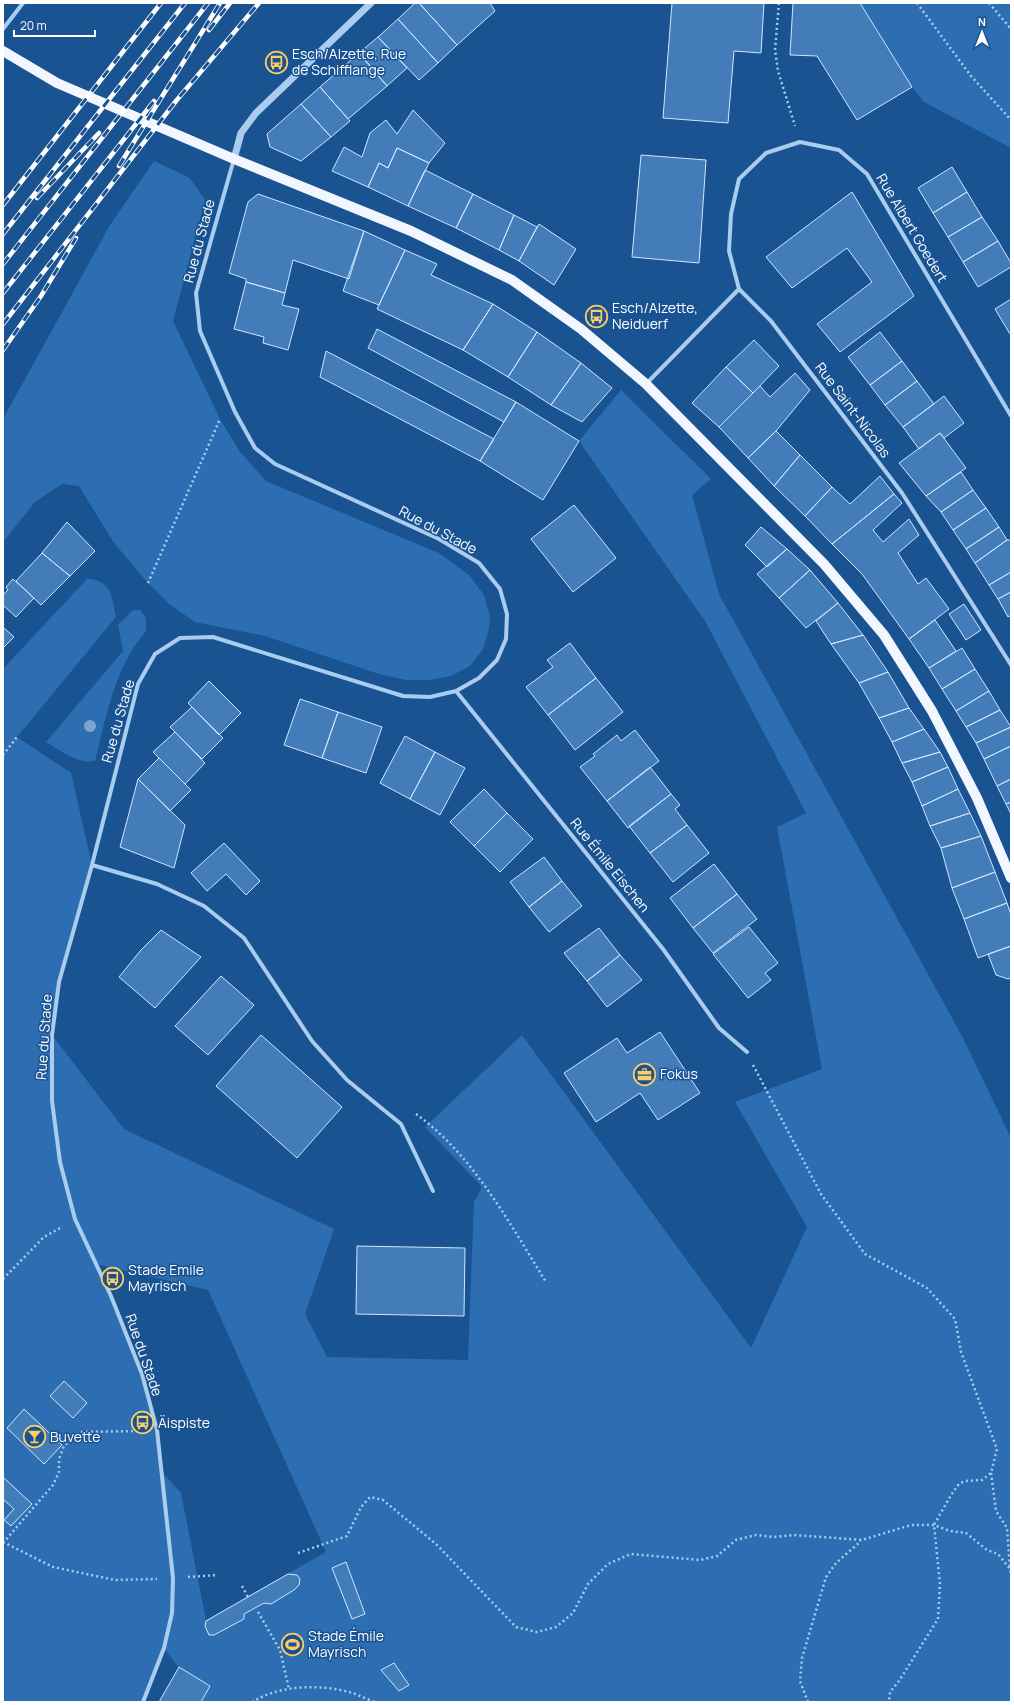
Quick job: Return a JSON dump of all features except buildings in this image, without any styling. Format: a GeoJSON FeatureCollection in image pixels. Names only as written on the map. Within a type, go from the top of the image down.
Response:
{"type":"FeatureCollection","features":[{"type":"Feature","properties":{"kind":"main road"},"geometry":{"type":"LineString","coordinates":[[4,53],[57,83],[234,159],[411,231],[512,280],[581,329],[646,384],[824,564],[884,635],[932,711],[977,798],[1011,878]]}},
{"type":"Feature","properties":{"kind":"street"},"geometry":{"type":"LineString","coordinates":[[3,29],[23,3]]}},
{"type":"Feature","properties":{"kind":"street"},"geometry":{"type":"LineString","coordinates":[[234,159],[241,133],[256,113],[371,3]]}},
{"type":"Feature","properties":{"kind":"street","name":"Rue Albert Goedert"},"geometry":{"type":"LineString","coordinates":[[739,289],[729,251],[731,214],[739,179],[766,153],[800,142],[839,150],[867,174],[1011,416]]}},
{"type":"Feature","properties":{"kind":"street","name":"Rue du Stade"},"geometry":{"type":"LineString","coordinates":[[143,1702],[164,1648],[172,1612],[173,1578],[157,1430],[142,1374],[111,1296],[75,1220],[60,1162],[52,1101],[52,1035],[59,982],[92,865],[138,684],[155,654],[180,638],[213,637],[403,696],[430,697],[456,691],[479,678],[497,660],[506,639],[507,614],[500,589],[479,563],[439,539],[275,464],[255,448],[235,412],[200,331],[196,293],[234,159]]}},
{"type":"Feature","properties":{"kind":"street"},"geometry":{"type":"LineString","coordinates":[[646,384],[739,289]]}},
{"type":"Feature","properties":{"kind":"street","name":"Rue Saint-Nicolas"},"geometry":{"type":"LineString","coordinates":[[739,289],[771,321],[902,493],[1011,665]]}},
{"type":"Feature","properties":{"kind":"street","name":"Rue Émile Eischen"},"geometry":{"type":"LineString","coordinates":[[456,691],[663,949],[719,1028],[747,1052]]}},
{"type":"Feature","properties":{"kind":"street"},"geometry":{"type":"LineString","coordinates":[[92,865],[157,884],[204,906],[244,938],[312,1041],[347,1080],[401,1124],[433,1191]]}},
{"type":"Feature","properties":{"kind":"path"},"geometry":{"type":"LineString","coordinates":[[779,3],[775,50],[778,71],[800,142]]}},
{"type":"Feature","properties":{"kind":"path"},"geometry":{"type":"LineString","coordinates":[[917,3],[971,76],[1011,120]]}},
{"type":"Feature","properties":{"kind":"path"},"geometry":{"type":"LineString","coordinates":[[989,3],[1011,29]]}},
{"type":"Feature","properties":{"kind":"path"},"geometry":{"type":"LineString","coordinates":[[148,583],[220,419]]}},
{"type":"Feature","properties":{"kind":"path"},"geometry":{"type":"LineString","coordinates":[[3,755],[17,737]]}},
{"type":"Feature","properties":{"kind":"path"},"geometry":{"type":"LineString","coordinates":[[747,1052],[821,1194],[865,1254],[926,1288],[955,1319],[961,1352],[997,1449],[991,1473],[996,1511],[1007,1528],[1011,1575]]}},
{"type":"Feature","properties":{"kind":"path"},"geometry":{"type":"LineString","coordinates":[[411,1111],[428,1124],[468,1164],[494,1200],[546,1282]]}},
{"type":"Feature","properties":{"kind":"path"},"geometry":{"type":"LineString","coordinates":[[3,1279],[44,1237],[75,1220]]}},
{"type":"Feature","properties":{"kind":"path"},"geometry":{"type":"LineString","coordinates":[[152,1579],[115,1580],[53,1567],[3,1542],[53,1485],[59,1472],[59,1458],[64,1446],[80,1432],[157,1430]]}},
{"type":"Feature","properties":{"kind":"path"},"geometry":{"type":"LineString","coordinates":[[889,1702],[890,1692],[899,1681],[938,1619],[940,1584],[934,1525],[959,1484],[965,1481],[982,1480],[991,1473]]}},
{"type":"Feature","properties":{"kind":"path"},"geometry":{"type":"LineString","coordinates":[[298,1553],[347,1536],[361,1507],[370,1497],[383,1500],[436,1544],[516,1627],[537,1632],[556,1627],[567,1618],[572,1613],[588,1584],[608,1564],[631,1554],[700,1560],[716,1556],[736,1540],[756,1535],[774,1537],[794,1535],[862,1540],[911,1525],[934,1525],[950,1531],[966,1533],[987,1550],[998,1554],[1010,1569]]}},
{"type":"Feature","properties":{"kind":"path"},"geometry":{"type":"LineString","coordinates":[[808,1702],[800,1681],[802,1658],[826,1576],[836,1564],[862,1540]]}},
{"type":"Feature","properties":{"kind":"path"},"geometry":{"type":"LineString","coordinates":[[242,1586],[248,1597]]}},
{"type":"Feature","properties":{"kind":"path"},"geometry":{"type":"LineString","coordinates":[[258,1612],[280,1650],[289,1689]]}},
{"type":"Feature","properties":{"kind":"path"},"geometry":{"type":"LineString","coordinates":[[252,1702],[289,1689],[319,1687],[350,1692],[374,1702]]}},
{"type":"Feature","properties":{"kind":"shaded area"},"geometry":{"type":"Polygon","coordinates":[[[860,3],[1011,3],[1011,148],[924,102],[912,87],[860,3]]]}},
{"type":"Feature","properties":{"kind":"shaded area"},"geometry":{"type":"Polygon","coordinates":[[[154,161],[190,178],[205,200],[173,321],[220,419],[240,452],[266,481],[439,553],[469,575],[484,595],[490,617],[488,633],[483,649],[470,666],[451,676],[429,680],[406,680],[379,674],[265,636],[195,622],[169,604],[148,583],[114,543],[79,486],[62,484],[35,502],[3,542],[3,419],[110,225],[154,161]]]}},
{"type":"Feature","properties":{"kind":"shaded area"},"geometry":{"type":"Polygon","coordinates":[[[621,390],[711,479],[692,495],[719,594],[963,1038],[1011,1138],[1011,1702],[159,1702],[179,1668],[164,1648],[143,1702],[3,1702],[3,669],[87,579],[95,580],[106,586],[112,596],[116,617],[17,737],[71,773],[92,865],[59,982],[52,1035],[124,1129],[334,1229],[305,1314],[327,1357],[468,1360],[474,1202],[482,1187],[425,1127],[522,1035],[751,1348],[807,1227],[735,1102],[822,1069],[777,827],[806,813],[705,621],[579,441],[621,390]],[[96,1264],[142,1374],[153,1419],[162,1472],[181,1493],[206,1620],[326,1552],[208,1290],[96,1264]]]}},
{"type":"Feature","properties":{"kind":"shaded area"},"geometry":{"type":"Polygon","coordinates":[[[133,610],[140,610],[146,618],[146,631],[126,661],[119,676],[108,709],[95,761],[82,761],[75,759],[46,742],[123,651],[118,625],[133,610]]]}},
{"type":"Feature","properties":{"kind":"railway"},"geometry":{"type":"LineString","coordinates":[[3,205],[161,3]]}},
{"type":"Feature","properties":{"kind":"railway"},"geometry":{"type":"LineString","coordinates":[[3,234],[185,3]]}},
{"type":"Feature","properties":{"kind":"railway"},"geometry":{"type":"LineString","coordinates":[[3,264],[208,3]]}},
{"type":"Feature","properties":{"kind":"railway"},"geometry":{"type":"LineString","coordinates":[[119,166],[220,3]]}},
{"type":"Feature","properties":{"kind":"railway"},"geometry":{"type":"LineString","coordinates":[[209,30],[230,3]]}},
{"type":"Feature","properties":{"kind":"railway"},"geometry":{"type":"LineString","coordinates":[[3,324],[176,101],[259,3]]}},
{"type":"Feature","properties":{"kind":"railway"},"geometry":{"type":"LineString","coordinates":[[3,293],[154,101]]}},
{"type":"Feature","properties":{"kind":"railway"},"geometry":{"type":"LineString","coordinates":[[37,198],[99,133]]}},
{"type":"Feature","properties":{"kind":"railway"},"geometry":{"type":"LineString","coordinates":[[3,350],[41,296],[76,238]]}},
{"type":"Feature","properties":{"kind":"place","name":"Esch/Alzette, Rue de Schifflange"},"geometry":{"type":"Point","coordinates":[277,62]}},
{"type":"Feature","properties":{"kind":"place","name":"Esch/Alzette, Neiduerf"},"geometry":{"type":"Point","coordinates":[596,316]}},
{"type":"Feature","properties":{"kind":"place","name":"Fokus"},"geometry":{"type":"Point","coordinates":[645,1074]}},
{"type":"Feature","properties":{"kind":"place","name":"Stade Emile Mayrisch"},"geometry":{"type":"Point","coordinates":[113,1278]}},
{"type":"Feature","properties":{"kind":"place","name":"Äispiste"},"geometry":{"type":"Point","coordinates":[142,1423]}},
{"type":"Feature","properties":{"kind":"place","name":"Buvette"},"geometry":{"type":"Point","coordinates":[34,1437]}},
{"type":"Feature","properties":{"kind":"place","name":"Stade Émile Mayrisch"},"geometry":{"type":"Point","coordinates":[293,1644]}}]}
